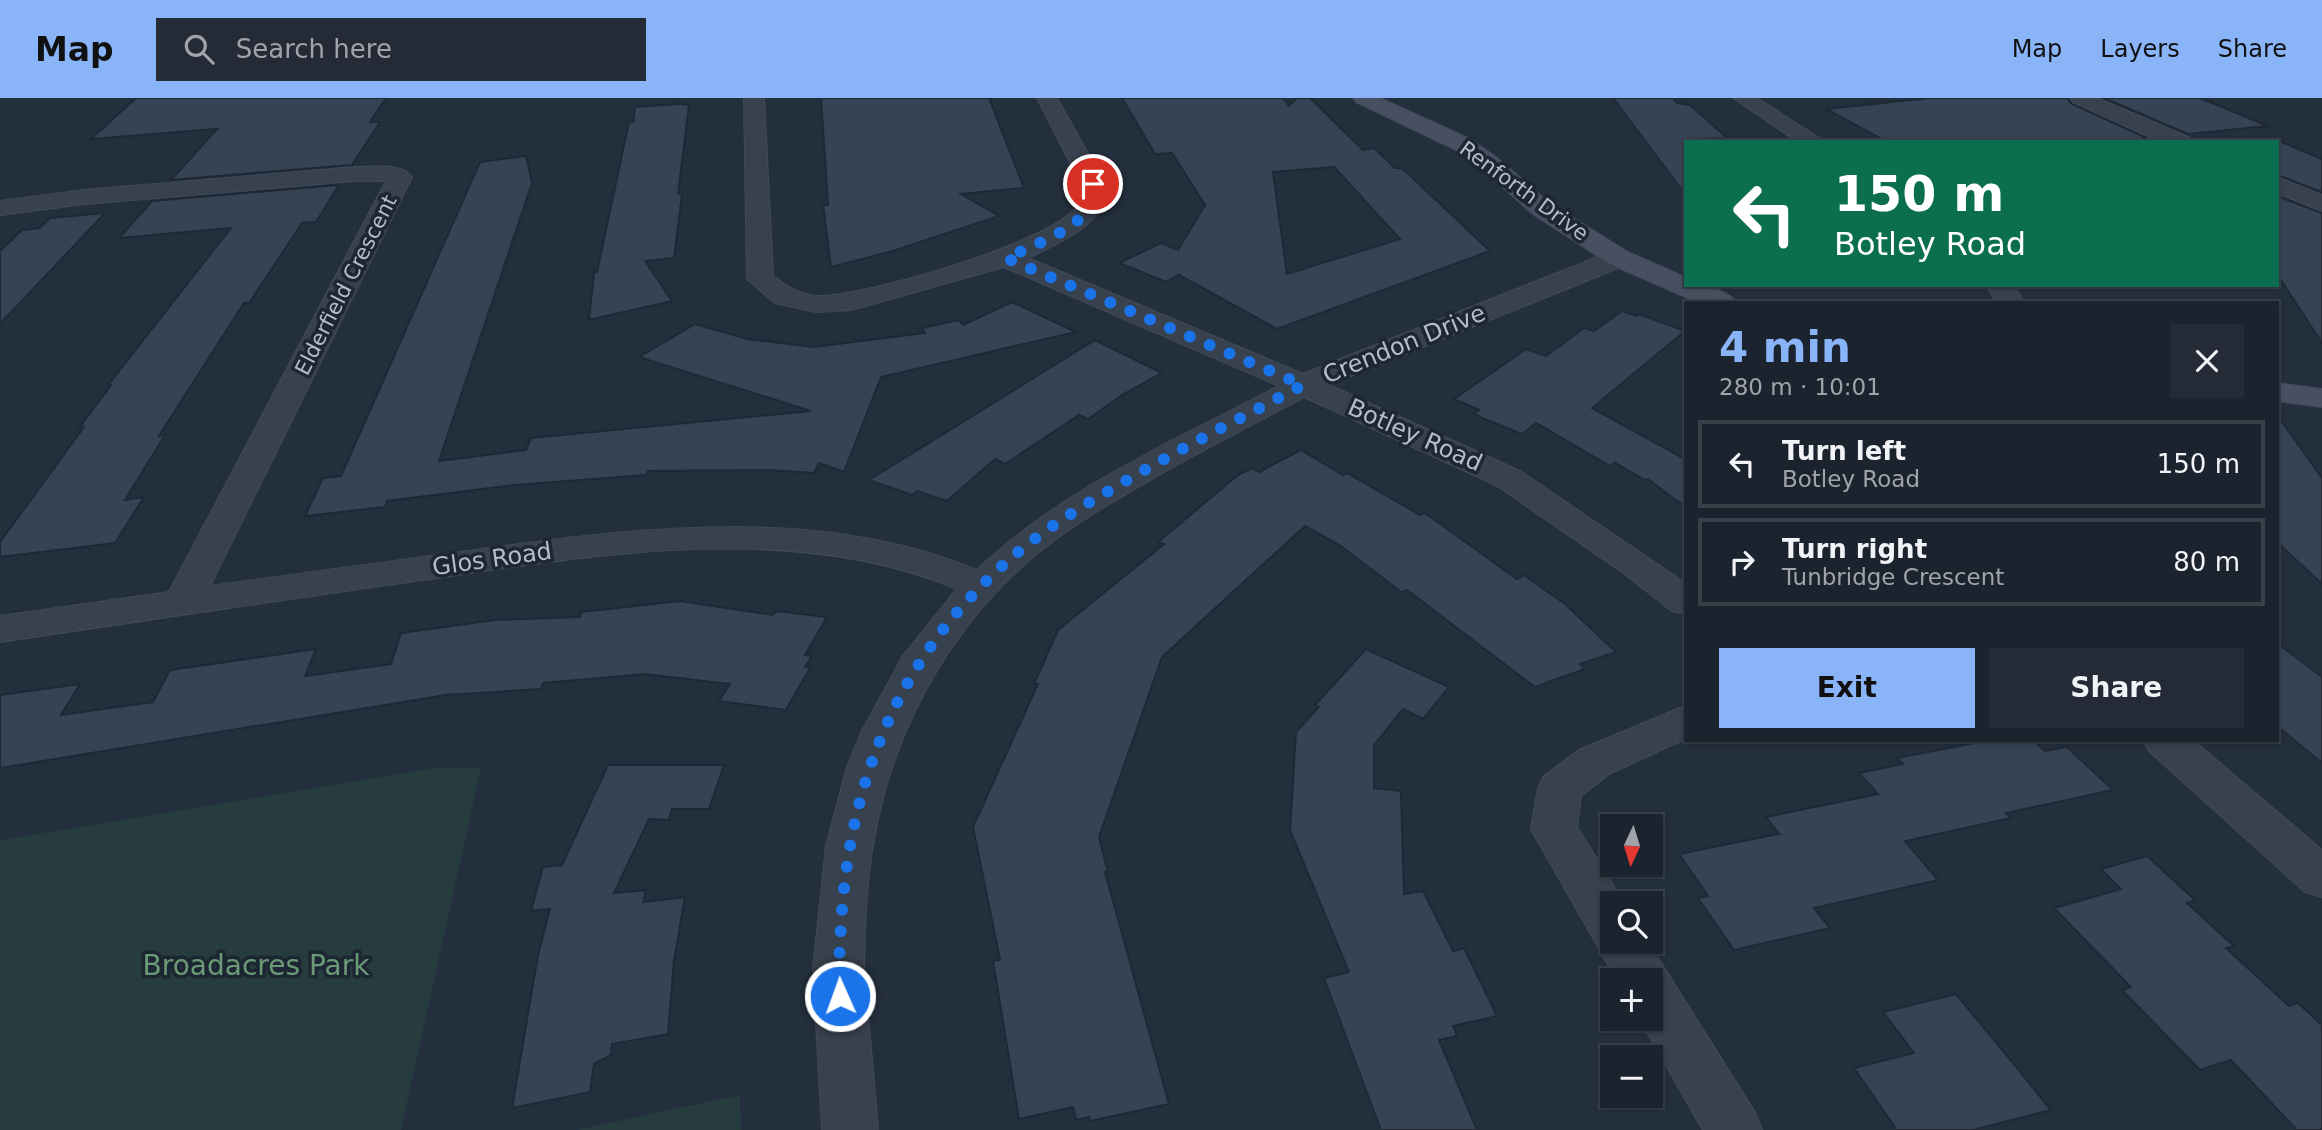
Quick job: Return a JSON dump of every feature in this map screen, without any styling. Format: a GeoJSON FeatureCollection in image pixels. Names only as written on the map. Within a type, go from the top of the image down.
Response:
{"type":"FeatureCollection","features":[{"type":"Feature","properties":{"kind":"street"},"geometry":{"type":"LineString","coordinates":[[754,98],[760,279],[785,297],[816,304],[851,302],[1006,258],[1060,233],[1086,211],[1094,199],[1093,184],[1047,98]]}},
{"type":"Feature","properties":{"kind":"street","name":"Renforth Drive"},"geometry":{"type":"LineString","coordinates":[[1363,98],[1462,144],[1488,162],[1543,210],[1619,258],[1684,286]]}},
{"type":"Feature","properties":{"kind":"street"},"geometry":{"type":"LineString","coordinates":[[1743,98],[1811,140]]}},
{"type":"Feature","properties":{"kind":"street"},"geometry":{"type":"LineString","coordinates":[[2080,98],[2175,140]]}},
{"type":"Feature","properties":{"kind":"street","name":"Elderfield Crescent"},"geometry":{"type":"LineString","coordinates":[[0,208],[97,196],[355,174],[390,174],[401,179],[183,602]]}},
{"type":"Feature","properties":{"kind":"street"},"geometry":{"type":"LineString","coordinates":[[2279,185],[2322,204]]}},
{"type":"Feature","properties":{"kind":"street","name":"Botley Road"},"geometry":{"type":"LineString","coordinates":[[1006,258],[1303,385],[1508,478],[1635,564],[1684,601]]}},
{"type":"Feature","properties":{"kind":"street","name":"Crendon Drive"},"geometry":{"type":"LineString","coordinates":[[850,1130],[838,969],[848,857],[858,805],[869,767],[898,698],[937,637],[981,585],[1060,520],[1160,461],[1303,385],[1619,258]]}},
{"type":"Feature","properties":{"kind":"street","name":"Renforth Drive"},"geometry":{"type":"LineString","coordinates":[[1686,287],[1718,301]]}},
{"type":"Feature","properties":{"kind":"street"},"geometry":{"type":"LineString","coordinates":[[2279,392],[2322,398]]}},
{"type":"Feature","properties":{"kind":"street","name":"Glos Road"},"geometry":{"type":"LineString","coordinates":[[0,629],[544,552],[723,538],[831,544],[924,563],[981,585]]}},
{"type":"Feature","properties":{"kind":"street"},"geometry":{"type":"LineString","coordinates":[[1600,906],[1554,829],[1560,788],[1594,762],[1684,721]]}},
{"type":"Feature","properties":{"kind":"street"},"geometry":{"type":"LineString","coordinates":[[2166,742],[2322,878]]}},
{"type":"Feature","properties":{"kind":"street"},"geometry":{"type":"LineString","coordinates":[[1663,1012],[1734,1130]]}},
{"type":"Feature","properties":{"kind":"green space","name":"Broadacres Park"},"geometry":{"type":"Polygon","coordinates":[[[433,768],[481,768],[401,1130],[0,1130],[0,840],[433,768]]]}},
{"type":"Feature","properties":{"kind":"green space"},"geometry":{"type":"Polygon","coordinates":[[[740,1095],[741,1130],[576,1130],[740,1095]]]}},
{"type":"Feature","properties":{"kind":"building"},"geometry":{"type":"Polygon","coordinates":[[[136,98],[386,98],[370,122],[380,122],[352,165],[171,180],[217,129],[91,139],[136,98]]]}},
{"type":"Feature","properties":{"kind":"building"},"geometry":{"type":"Polygon","coordinates":[[[821,98],[989,98],[1024,188],[961,194],[999,216],[893,251],[831,267],[823,205],[828,205],[821,98]]]}},
{"type":"Feature","properties":{"kind":"building"},"geometry":{"type":"Polygon","coordinates":[[[1122,98],[1283,98],[1289,106],[1297,98],[1310,98],[1363,150],[1374,148],[1395,168],[1402,168],[1490,251],[1277,329],[1179,275],[1166,282],[1119,263],[1161,243],[1178,250],[1205,205],[1172,153],[1155,154],[1122,98]],[[1334,167],[1273,172],[1287,274],[1400,239],[1334,167]]]}},
{"type":"Feature","properties":{"kind":"building"},"geometry":{"type":"Polygon","coordinates":[[[1613,98],[1673,98],[1677,103],[1690,105],[1727,138],[1684,140],[1684,193],[1613,98]]]}},
{"type":"Feature","properties":{"kind":"building"},"geometry":{"type":"Polygon","coordinates":[[[1930,98],[2067,98],[2072,104],[2147,138],[1883,140],[1826,109],[1930,98]]]}},
{"type":"Feature","properties":{"kind":"building"},"geometry":{"type":"Polygon","coordinates":[[[2104,98],[2200,98],[2268,126],[2188,134],[2104,98]]]}},
{"type":"Feature","properties":{"kind":"building"},"geometry":{"type":"Polygon","coordinates":[[[689,105],[678,194],[682,194],[674,258],[645,261],[672,301],[589,320],[594,272],[597,272],[629,122],[633,122],[635,107],[689,105]]]}},
{"type":"Feature","properties":{"kind":"building"},"geometry":{"type":"Polygon","coordinates":[[[2279,141],[2322,159],[2322,192],[2279,176],[2279,141]]]}},
{"type":"Feature","properties":{"kind":"building"},"geometry":{"type":"Polygon","coordinates":[[[526,156],[532,183],[439,461],[526,450],[531,438],[811,411],[639,357],[695,324],[747,339],[814,347],[925,333],[922,328],[959,320],[963,325],[1012,302],[1076,332],[881,377],[844,472],[819,463],[814,473],[769,470],[648,471],[647,475],[514,485],[387,501],[385,507],[305,516],[323,478],[341,476],[480,162],[526,156]]]}},
{"type":"Feature","properties":{"kind":"building"},"geometry":{"type":"Polygon","coordinates":[[[339,185],[316,222],[302,223],[250,302],[244,303],[159,436],[165,435],[125,500],[144,497],[115,543],[0,557],[0,542],[84,427],[79,428],[111,385],[108,385],[231,228],[119,238],[152,201],[339,185]]]}},
{"type":"Feature","properties":{"kind":"building"},"geometry":{"type":"Polygon","coordinates":[[[2279,197],[2322,213],[2322,343],[2279,277],[2279,197]]]}},
{"type":"Feature","properties":{"kind":"building"},"geometry":{"type":"Polygon","coordinates":[[[105,213],[0,324],[0,251],[22,230],[40,228],[50,218],[105,213]]]}},
{"type":"Feature","properties":{"kind":"building"},"geometry":{"type":"Polygon","coordinates":[[[1622,311],[1636,316],[1639,314],[1684,331],[1592,408],[1684,458],[1684,506],[1648,479],[1645,480],[1615,463],[1610,466],[1536,423],[1522,434],[1482,418],[1474,413],[1479,410],[1454,399],[1526,349],[1546,356],[1584,328],[1594,331],[1622,311]]]}},
{"type":"Feature","properties":{"kind":"building"},"geometry":{"type":"Polygon","coordinates":[[[1095,340],[1162,373],[1122,395],[1088,419],[1079,415],[1005,464],[995,459],[947,501],[917,491],[912,495],[869,480],[1095,340]]]}},
{"type":"Feature","properties":{"kind":"building"},"geometry":{"type":"Polygon","coordinates":[[[2279,418],[2322,478],[2322,584],[2279,544],[2279,418]]]}},
{"type":"Feature","properties":{"kind":"building"},"geometry":{"type":"Polygon","coordinates":[[[1301,450],[1420,515],[1425,513],[1517,579],[1524,575],[1565,604],[1616,652],[1580,664],[1585,669],[1535,687],[1407,590],[1401,592],[1341,546],[1305,526],[1162,657],[1099,837],[1108,872],[1105,872],[1169,1104],[1090,1121],[1089,1117],[1076,1120],[1073,1107],[1019,1119],[993,961],[1000,960],[973,827],[1038,684],[1034,684],[1058,630],[1164,544],[1158,542],[1238,475],[1252,468],[1259,472],[1301,450]]]}},
{"type":"Feature","properties":{"kind":"building"},"geometry":{"type":"Polygon","coordinates":[[[680,601],[773,615],[776,611],[827,617],[805,655],[812,656],[805,667],[810,668],[786,710],[719,701],[730,684],[645,674],[543,683],[541,689],[446,695],[0,768],[0,695],[80,684],[61,715],[153,702],[170,670],[316,649],[305,676],[391,664],[401,633],[495,620],[580,617],[581,612],[680,601]]]}},
{"type":"Feature","properties":{"kind":"building"},"geometry":{"type":"Polygon","coordinates":[[[2279,645],[2322,677],[2322,763],[2279,728],[2279,645]]]}},
{"type":"Feature","properties":{"kind":"building"},"geometry":{"type":"Polygon","coordinates":[[[1366,649],[1449,687],[1423,719],[1403,709],[1374,745],[1374,788],[1401,791],[1404,894],[1423,891],[1453,951],[1464,948],[1497,1016],[1453,1026],[1457,1036],[1439,1040],[1477,1130],[1381,1130],[1324,978],[1349,972],[1290,830],[1296,732],[1319,707],[1315,705],[1366,649]]]}},
{"type":"Feature","properties":{"kind":"building"},"geometry":{"type":"Polygon","coordinates":[[[1980,742],[2035,742],[2045,751],[2067,747],[2113,790],[2006,813],[2011,818],[1905,841],[1938,880],[1814,908],[1830,928],[1734,950],[1698,898],[1708,896],[1679,854],[1779,834],[1766,817],[1878,794],[1859,773],[1903,764],[1897,758],[1980,742]]]}},
{"type":"Feature","properties":{"kind":"building"},"geometry":{"type":"Polygon","coordinates":[[[608,765],[724,765],[709,809],[672,809],[669,820],[649,819],[614,893],[646,890],[643,902],[685,897],[674,961],[668,1034],[612,1044],[611,1055],[594,1064],[590,1092],[512,1108],[538,955],[550,909],[531,911],[543,867],[562,865],[608,765]]]}},
{"type":"Feature","properties":{"kind":"building"},"geometry":{"type":"Polygon","coordinates":[[[2147,856],[2195,900],[2187,903],[2234,946],[2226,948],[2289,1006],[2298,1003],[2322,1025],[2322,1130],[2297,1130],[2231,1060],[2200,1070],[2122,990],[2131,987],[2054,908],[2121,889],[2101,869],[2147,856]]]}},
{"type":"Feature","properties":{"kind":"building"},"geometry":{"type":"Polygon","coordinates":[[[1956,994],[2051,1110],[1973,1130],[1897,1130],[1854,1068],[1914,1053],[1883,1012],[1956,994]]]}},
{"type":"Feature","properties":{"kind":"route"},"geometry":{"type":"LineString","coordinates":[[840,996],[838,969],[844,890],[849,846],[858,805],[869,767],[898,698],[937,637],[981,585],[1060,520],[1160,461],[1303,385],[1006,258],[1060,233],[1086,211],[1094,199],[1093,184]]}}]}
